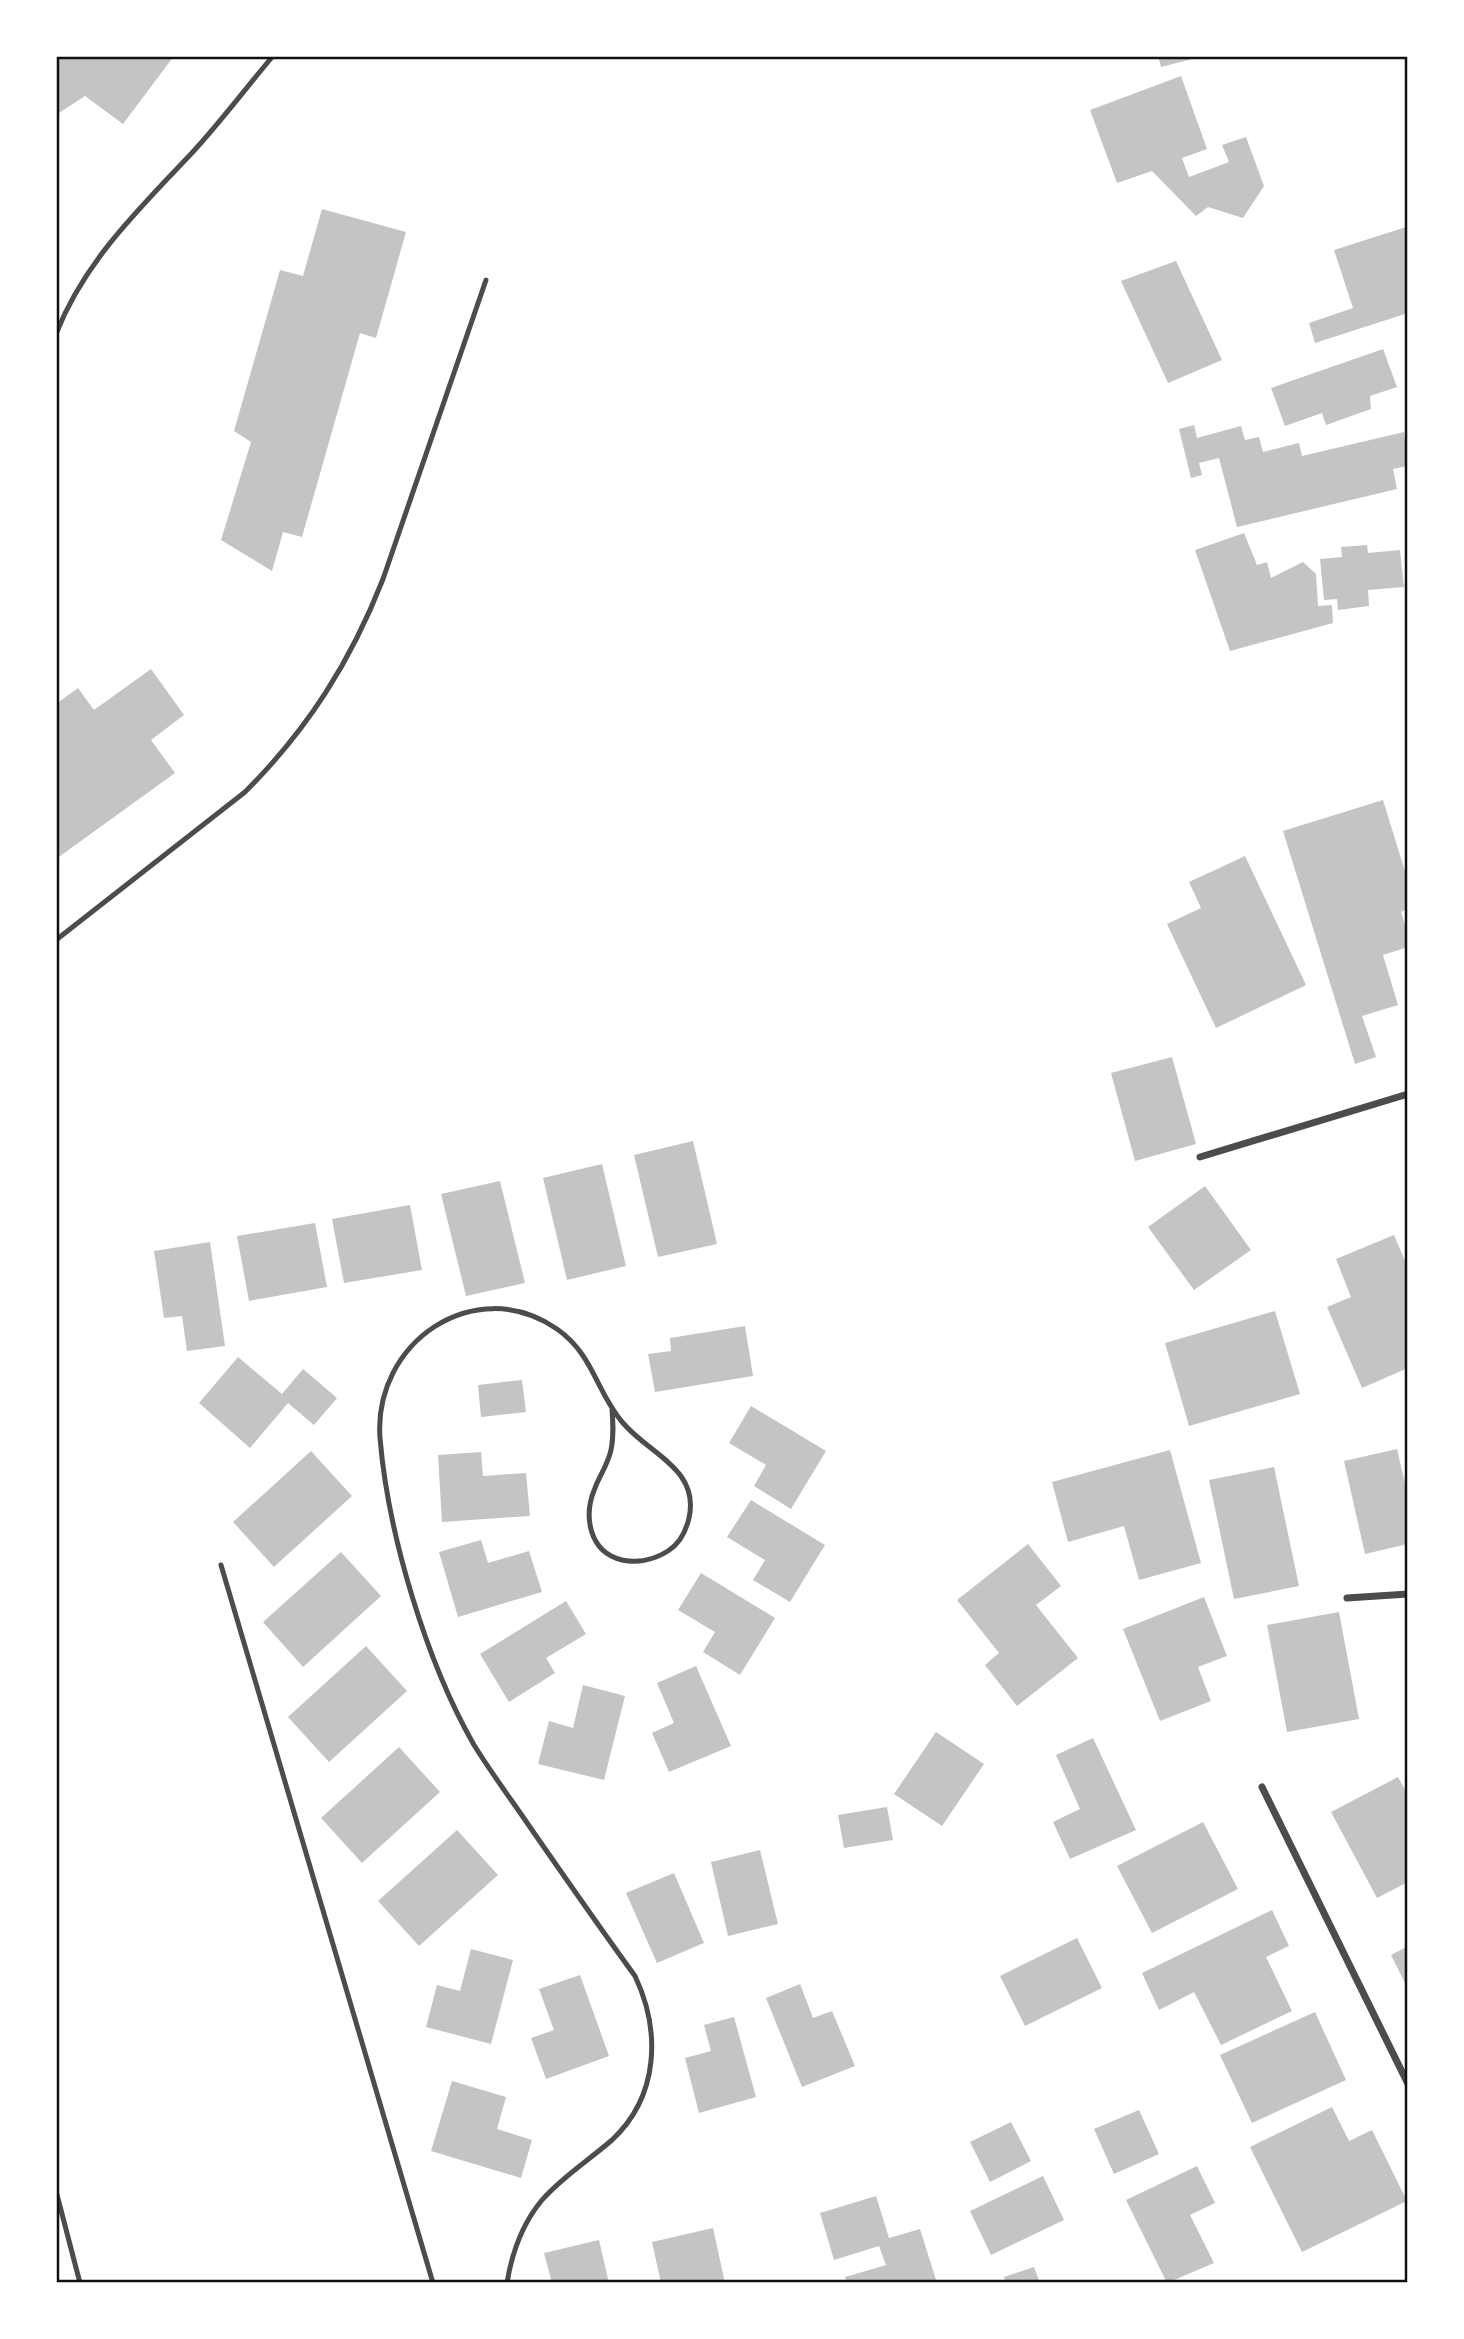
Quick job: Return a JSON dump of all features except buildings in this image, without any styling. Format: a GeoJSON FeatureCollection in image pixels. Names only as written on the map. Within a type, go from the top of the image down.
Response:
{"type":"FeatureCollection","features":[{"type":"Feature","properties":{"kind":"street"},"geometry":{"type":"LineString","coordinates":[[1200,1157],[1408,1094]]}},
{"type":"Feature","properties":{"kind":"street"},"geometry":{"type":"LineString","coordinates":[[1347,1598],[1408,1594]]}},
{"type":"Feature","properties":{"kind":"street"},"geometry":{"type":"LineString","coordinates":[[1262,1787],[1408,2084]]}},
{"type":"Feature","properties":{"kind":"lane"},"geometry":{"type":"LineString","coordinates":[[56,334],[66,307],[123,225],[190,155],[273,56]]}},
{"type":"Feature","properties":{"kind":"lane"},"geometry":{"type":"LineString","coordinates":[[56,940],[245,792],[272,765],[320,705],[345,665],[375,601],[486,280]]}},
{"type":"Feature","properties":{"kind":"lane"},"geometry":{"type":"LineString","coordinates":[[507,2283],[519,2238],[530,2217],[560,2182],[614,2137],[630,2119],[650,2073],[652,2024],[646,1999],[635,1976],[487,1766],[463,1723],[419,1618],[404,1565],[380,1442],[379,1418],[390,1374],[419,1337],[459,1315],[484,1310],[533,1316],[555,1328],[574,1343],[590,1363],[612,1409],[631,1432],[673,1465],[684,1477],[690,1493],[688,1526],[679,1540],[668,1551],[640,1562],[610,1556],[597,1547],[590,1529],[593,1490],[611,1450],[612,1409]]}},
{"type":"Feature","properties":{"kind":"lane"},"geometry":{"type":"LineString","coordinates":[[221,1565],[433,2283]]}},
{"type":"Feature","properties":{"kind":"lane"},"geometry":{"type":"LineString","coordinates":[[56,2191],[80,2283]]}}]}
